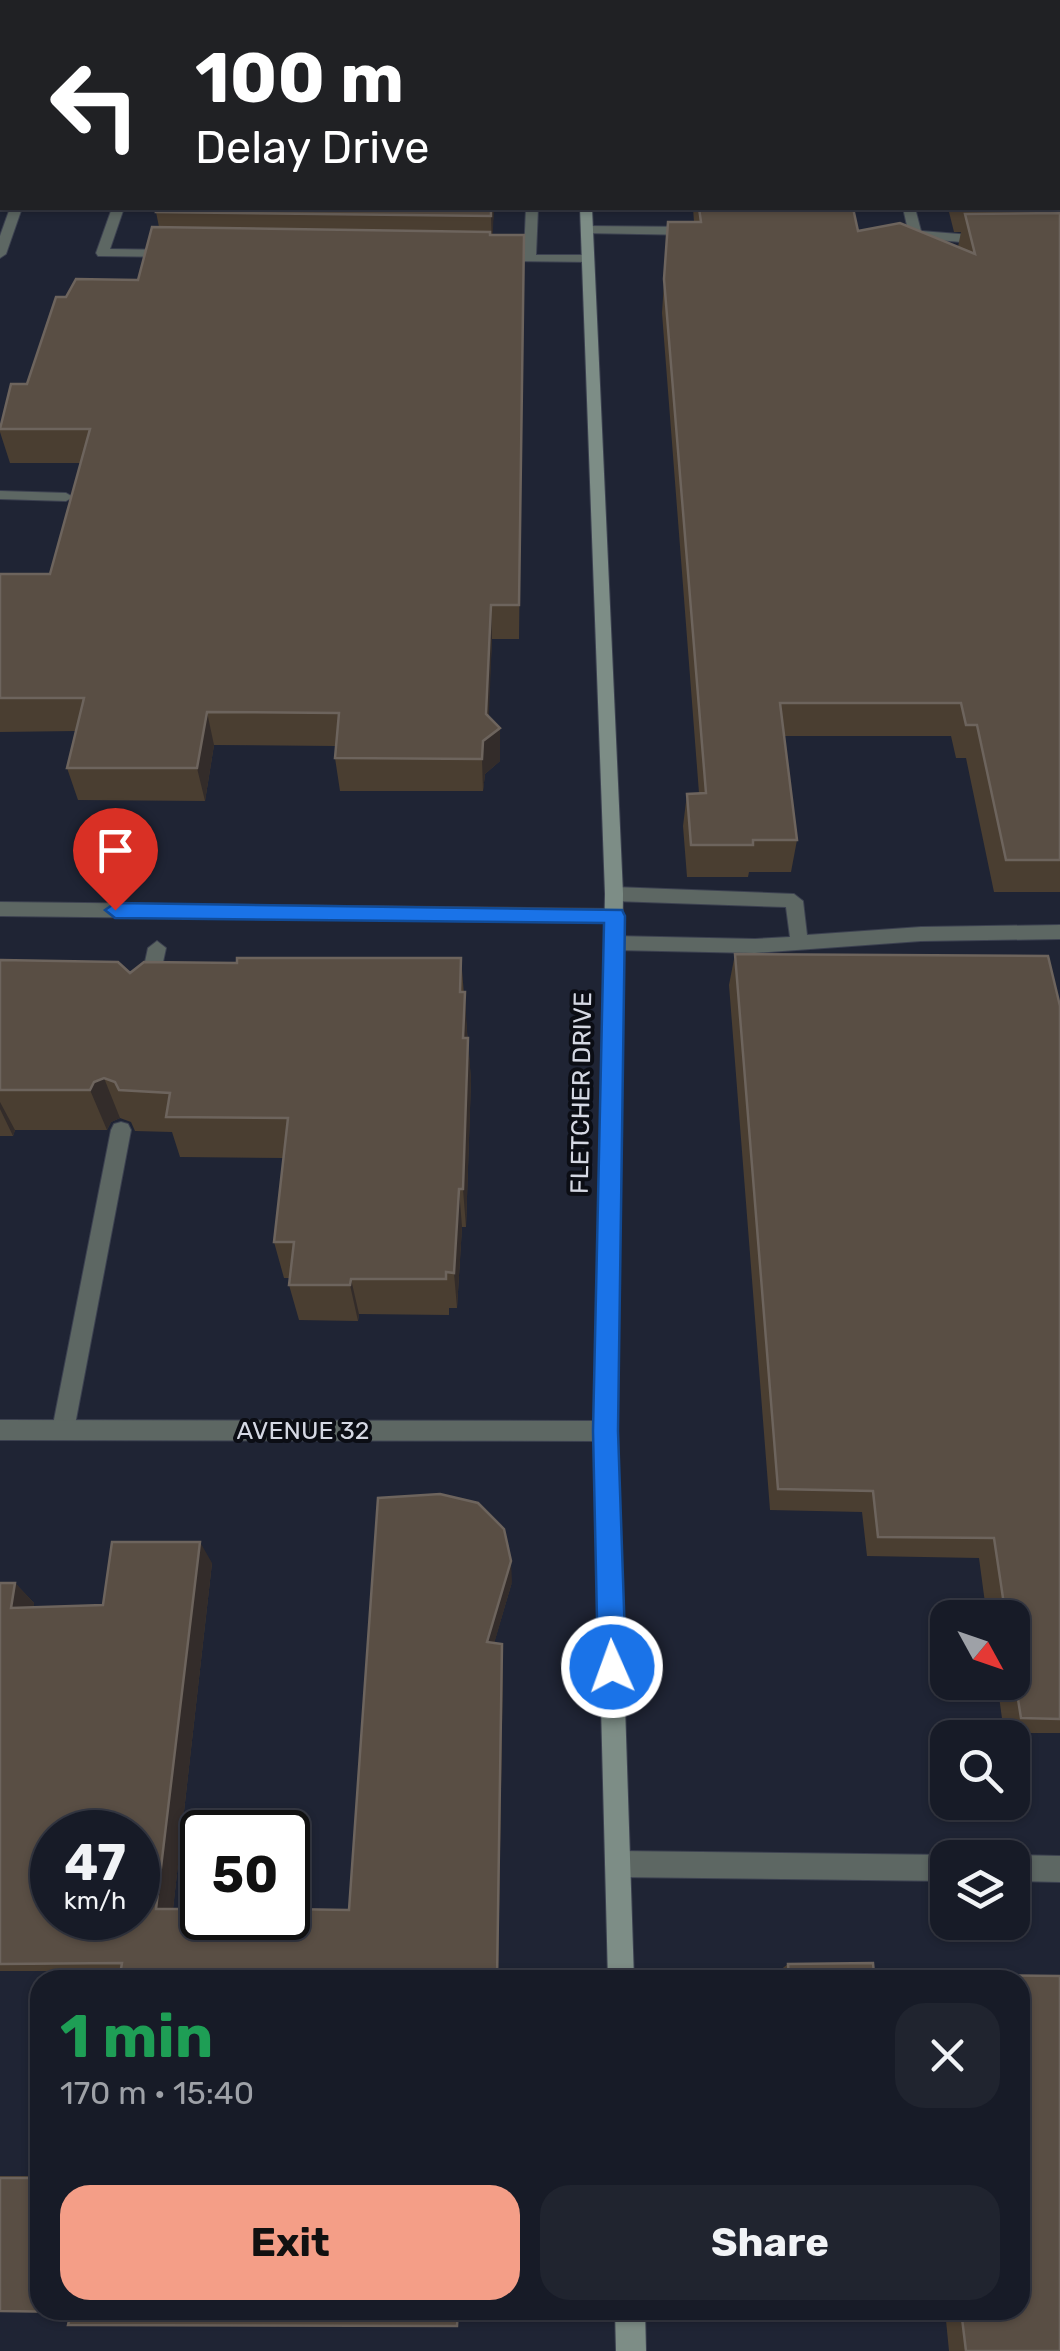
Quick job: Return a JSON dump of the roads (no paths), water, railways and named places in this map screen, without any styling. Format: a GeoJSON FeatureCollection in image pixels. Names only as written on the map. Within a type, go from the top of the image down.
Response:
{"type":"FeatureCollection","features":[{"type":"Feature","properties":{"kind":"main road","name":"FLETCHER DRIVE"},"geometry":{"type":"LineString","coordinates":[[586,210],[614,905],[605,1431],[621,1970]]}},
{"type":"Feature","properties":{"kind":"main road"},"geometry":{"type":"LineString","coordinates":[[630,2320],[632,2351]]}},
{"type":"Feature","properties":{"kind":"street"},"geometry":{"type":"LineString","coordinates":[[0,254],[15,210]]}},
{"type":"Feature","properties":{"kind":"street"},"geometry":{"type":"LineString","coordinates":[[117,210],[102,253],[182,254]]}},
{"type":"Feature","properties":{"kind":"street"},"geometry":{"type":"LineString","coordinates":[[530,258],[532,210]]}},
{"type":"Feature","properties":{"kind":"street"},"geometry":{"type":"LineString","coordinates":[[910,210],[915,234]]}},
{"type":"Feature","properties":{"kind":"street"},"geometry":{"type":"LineString","coordinates":[[586,230],[702,231]]}},
{"type":"Feature","properties":{"kind":"street"},"geometry":{"type":"LineString","coordinates":[[896,234],[1007,240]]}},
{"type":"Feature","properties":{"kind":"street"},"geometry":{"type":"LineString","coordinates":[[492,258],[588,259]]}},
{"type":"Feature","properties":{"kind":"street"},"geometry":{"type":"LineString","coordinates":[[0,496],[66,497]]}},
{"type":"Feature","properties":{"kind":"street"},"geometry":{"type":"LineString","coordinates":[[0,909],[794,901],[799,940]]}},
{"type":"Feature","properties":{"kind":"street"},"geometry":{"type":"LineString","coordinates":[[614,942],[755,946],[799,940],[1060,932]]}},
{"type":"Feature","properties":{"kind":"street"},"geometry":{"type":"LineString","coordinates":[[145,1005],[158,948]]}},
{"type":"Feature","properties":{"kind":"street"},"geometry":{"type":"LineString","coordinates":[[63,1430],[120,1130]]}},
{"type":"Feature","properties":{"kind":"street","name":"AVENUE 32"},"geometry":{"type":"LineString","coordinates":[[0,1430],[605,1431]]}},
{"type":"Feature","properties":{"kind":"street"},"geometry":{"type":"LineString","coordinates":[[618,1864],[930,1868]]}},
{"type":"Feature","properties":{"kind":"street"},"geometry":{"type":"LineString","coordinates":[[1030,1868],[1060,1869]]}}]}
